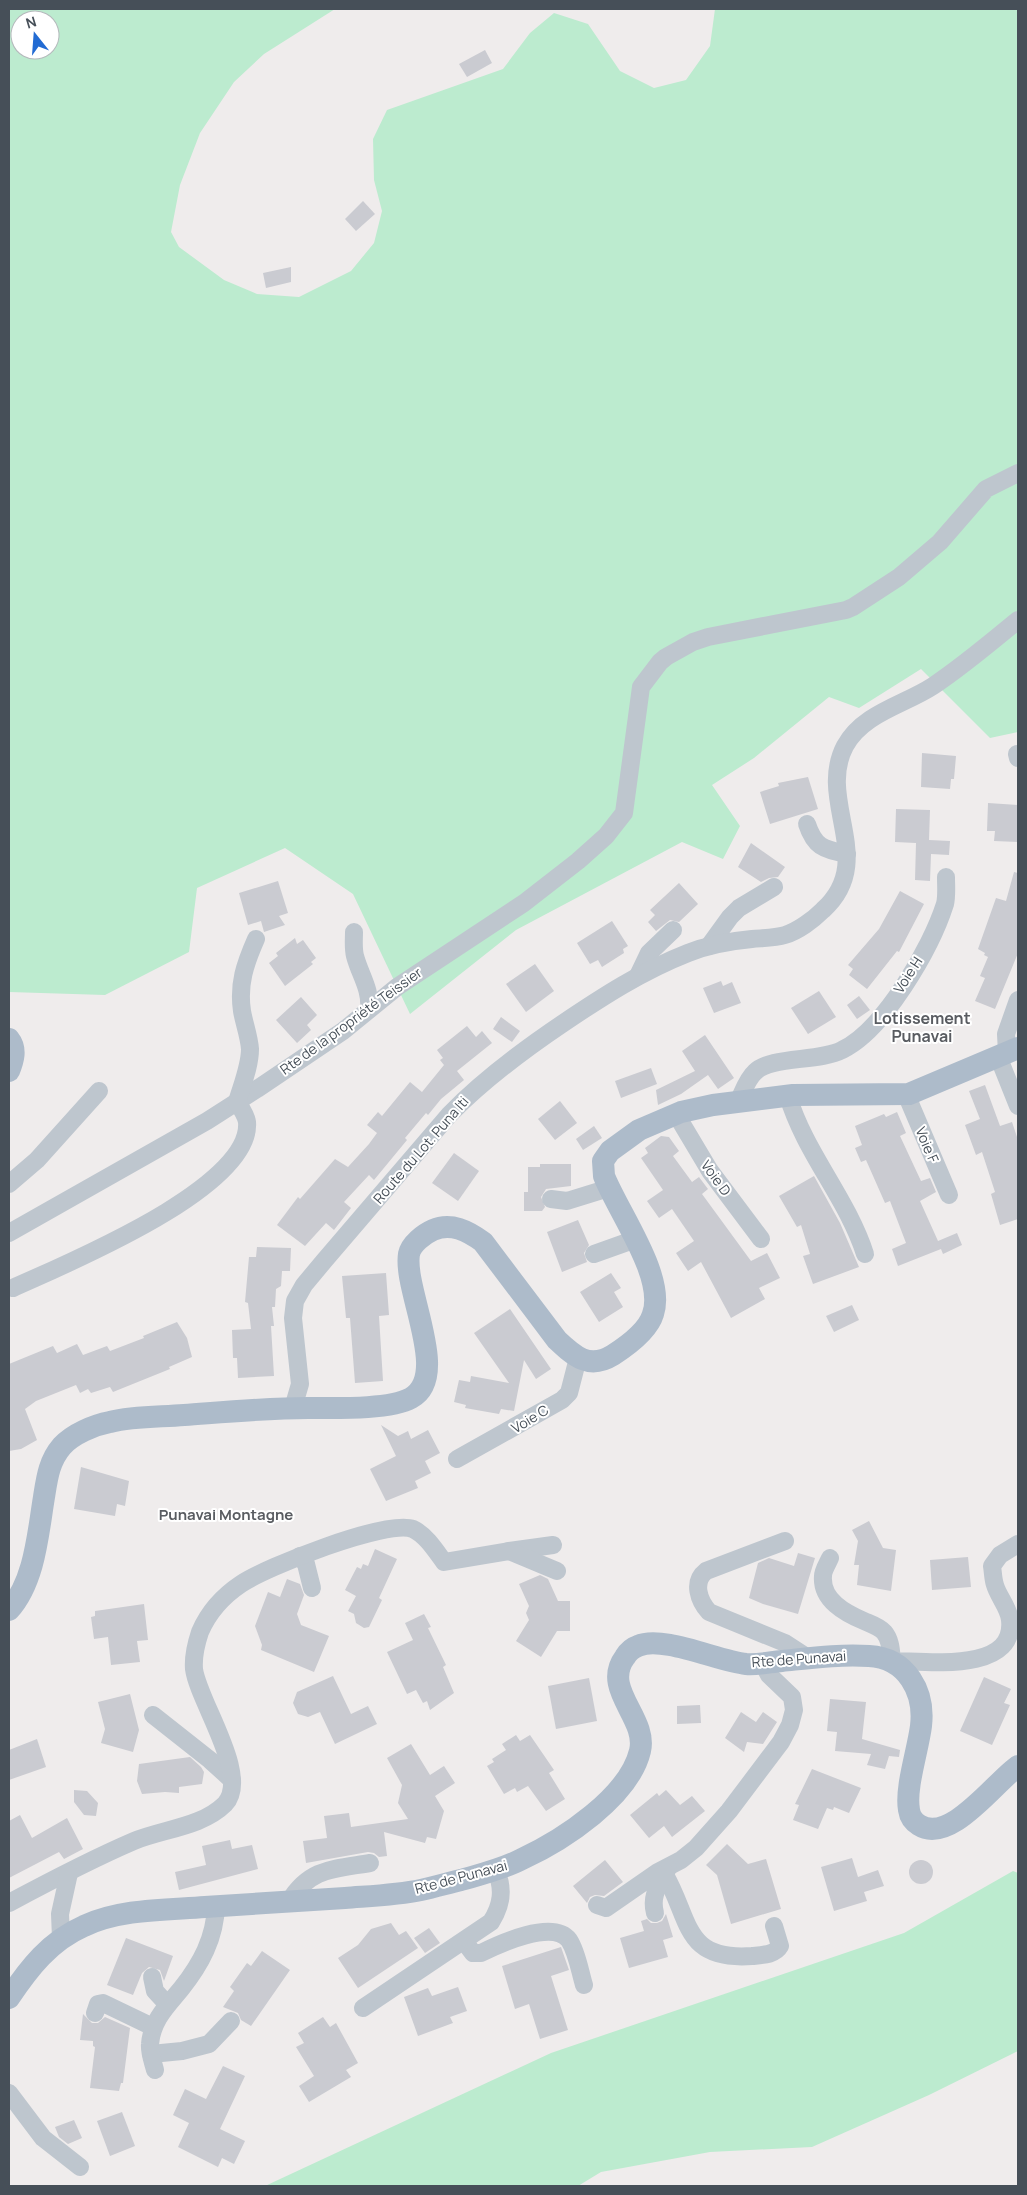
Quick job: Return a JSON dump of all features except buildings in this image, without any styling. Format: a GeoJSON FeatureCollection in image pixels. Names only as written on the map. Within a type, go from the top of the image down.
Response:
{"type":"FeatureCollection","features":[{"type":"Feature","properties":{"kind":"main road"},"geometry":{"type":"LineString","coordinates":[[9,1039],[12,1043],[14,1058],[9,1071]]}},
{"type":"Feature","properties":{"kind":"main road"},"geometry":{"type":"LineString","coordinates":[[9,1610],[14,1604],[33,1563],[50,1466],[63,1445],[81,1432],[109,1422],[293,1408],[346,1408],[403,1403],[421,1391],[426,1382],[425,1346],[412,1284],[410,1252],[421,1237],[440,1227],[454,1227],[469,1232],[483,1242],[557,1340],[584,1361],[611,1356],[633,1340],[653,1315],[654,1288],[636,1239],[604,1176],[603,1162],[610,1151],[639,1130],[676,1114],[713,1105],[788,1096],[906,1094],[1008,1052]]}},
{"type":"Feature","properties":{"kind":"main road","name":"Rte de Punavai"},"geometry":{"type":"LineString","coordinates":[[9,1998],[30,1967],[61,1938],[104,1918],[144,1911],[288,1902],[419,1890],[496,1870],[522,1860],[576,1826],[602,1806],[630,1777],[641,1748],[637,1726],[621,1693],[618,1677],[620,1665],[633,1648],[641,1644],[652,1642],[748,1664],[857,1655],[878,1656],[892,1661]]}},
{"type":"Feature","properties":{"kind":"main road"},"geometry":{"type":"LineString","coordinates":[[892,1661],[902,1668],[917,1688],[922,1715],[909,1796],[909,1810],[914,1822],[923,1828],[934,1830],[956,1822],[1018,1766]]}},
{"type":"Feature","properties":{"kind":"street","name":"Rte de la propriété Teissier"},"geometry":{"type":"LineString","coordinates":[[9,1233],[207,1122],[343,1031],[432,962],[524,903],[558,878],[606,836],[624,813],[641,687],[660,662],[700,639],[853,607],[899,578],[940,542],[986,489],[1018,473]]}},
{"type":"Feature","properties":{"kind":"street","name":"Route du Lot. Puna Iti"},"geometry":{"type":"LineString","coordinates":[[293,1408],[300,1384],[293,1318],[295,1301],[304,1285],[418,1149],[462,1101],[521,1052],[584,1009],[638,976],[688,953],[709,946],[730,941],[783,936],[822,912],[840,890],[846,876],[848,862],[838,799],[839,760],[853,734],[874,717],[931,687],[984,649],[1018,620]]}},
{"type":"Feature","properties":{"kind":"street"},"geometry":{"type":"LineString","coordinates":[[807,824],[817,844],[827,850],[847,854]]}},
{"type":"Feature","properties":{"kind":"street","name":"Voie H"},"geometry":{"type":"LineString","coordinates":[[738,1102],[754,1072],[760,1067],[771,1063],[824,1056],[841,1051],[861,1039],[877,1022],[918,963],[946,902],[946,877]]}},
{"type":"Feature","properties":{"kind":"street"},"geometry":{"type":"LineString","coordinates":[[709,946],[739,908],[774,887]]}},
{"type":"Feature","properties":{"kind":"street"},"geometry":{"type":"LineString","coordinates":[[638,976],[649,953],[673,930]]}},
{"type":"Feature","properties":{"kind":"street"},"geometry":{"type":"LineString","coordinates":[[354,932],[355,954],[368,988],[370,998],[369,1009]]}},
{"type":"Feature","properties":{"kind":"street"},"geometry":{"type":"LineString","coordinates":[[12,1288],[98,1250],[161,1216],[202,1189],[219,1174],[242,1143],[247,1120],[237,1102],[250,1049],[242,1010],[240,988],[243,970],[256,939]]}},
{"type":"Feature","properties":{"kind":"street"},"geometry":{"type":"LineString","coordinates":[[1018,1000],[1006,1034],[1018,1106]]}},
{"type":"Feature","properties":{"kind":"street"},"geometry":{"type":"LineString","coordinates":[[9,1184],[37,1160],[99,1091]]}},
{"type":"Feature","properties":{"kind":"street","name":"Voie F"},"geometry":{"type":"LineString","coordinates":[[906,1094],[949,1195]]}},
{"type":"Feature","properties":{"kind":"street"},"geometry":{"type":"LineString","coordinates":[[788,1096],[795,1117],[858,1231],[865,1254]]}},
{"type":"Feature","properties":{"kind":"street","name":"Voie D"},"geometry":{"type":"LineString","coordinates":[[676,1114],[710,1170],[761,1239]]}},
{"type":"Feature","properties":{"kind":"street"},"geometry":{"type":"LineString","coordinates":[[551,1199],[567,1202],[609,1188]]}},
{"type":"Feature","properties":{"kind":"street"},"geometry":{"type":"LineString","coordinates":[[594,1254],[636,1239]]}},
{"type":"Feature","properties":{"kind":"street","name":"Voie C"},"geometry":{"type":"LineString","coordinates":[[457,1459],[562,1400],[569,1393],[578,1358]]}},
{"type":"Feature","properties":{"kind":"street"},"geometry":{"type":"LineString","coordinates":[[9,1903],[136,1840],[198,1820],[213,1813],[226,1803],[233,1784],[224,1746],[194,1670],[194,1652],[210,1612],[224,1597],[243,1582],[300,1556],[348,1540],[396,1528],[412,1529],[424,1537],[444,1562],[553,1545]]}},
{"type":"Feature","properties":{"kind":"street"},"geometry":{"type":"LineString","coordinates":[[785,1541],[706,1572],[699,1580],[698,1595],[700,1603],[708,1612],[785,1643],[808,1658]]}},
{"type":"Feature","properties":{"kind":"street"},"geometry":{"type":"LineString","coordinates":[[830,1558],[823,1576],[825,1592],[839,1608],[852,1616],[878,1626],[885,1633],[890,1640],[892,1661],[967,1662],[996,1652],[1005,1644],[1010,1631],[1010,1618],[994,1584],[992,1566],[1000,1555],[1018,1544]]}},
{"type":"Feature","properties":{"kind":"street"},"geometry":{"type":"LineString","coordinates":[[509,1551],[557,1571]]}},
{"type":"Feature","properties":{"kind":"street"},"geometry":{"type":"LineString","coordinates":[[300,1556],[306,1564],[312,1588]]}},
{"type":"Feature","properties":{"kind":"street"},"geometry":{"type":"LineString","coordinates":[[655,1914],[652,1903],[654,1893],[666,1871],[696,1848],[729,1812],[781,1742],[790,1726],[794,1710],[792,1698],[769,1675],[762,1662]]}},
{"type":"Feature","properties":{"kind":"street"},"geometry":{"type":"LineString","coordinates":[[153,1715],[232,1780]]}},
{"type":"Feature","properties":{"kind":"street"},"geometry":{"type":"LineString","coordinates":[[288,1902],[297,1889],[313,1875],[325,1870],[370,1863]]}},
{"type":"Feature","properties":{"kind":"street"},"geometry":{"type":"LineString","coordinates":[[363,2008],[490,1922],[499,1910],[501,1894],[500,1879],[496,1870]]}},
{"type":"Feature","properties":{"kind":"street"},"geometry":{"type":"LineString","coordinates":[[598,1905],[606,1908],[658,1872],[666,1871]]}},
{"type":"Feature","properties":{"kind":"street"},"geometry":{"type":"LineString","coordinates":[[666,1871],[691,1934],[702,1946],[717,1953],[736,1957],[773,1952],[780,1946],[774,1926]]}},
{"type":"Feature","properties":{"kind":"street"},"geometry":{"type":"LineString","coordinates":[[61,1938],[60,1914],[69,1873]]}},
{"type":"Feature","properties":{"kind":"street"},"geometry":{"type":"LineString","coordinates":[[216,1906],[212,1938],[199,1964],[181,1989],[167,2004],[153,2027],[149,2046],[153,2062],[182,2051],[209,2044],[231,2021]]}},
{"type":"Feature","properties":{"kind":"street"},"geometry":{"type":"LineString","coordinates":[[464,1941],[473,1953],[480,1953],[533,1934],[559,1933],[568,1940],[584,1985]]}},
{"type":"Feature","properties":{"kind":"street"},"geometry":{"type":"LineString","coordinates":[[152,1977],[155,1991],[167,2004]]}},
{"type":"Feature","properties":{"kind":"street"},"geometry":{"type":"LineString","coordinates":[[95,2013],[98,2004],[103,2003],[153,2027]]}},
{"type":"Feature","properties":{"kind":"street"},"geometry":{"type":"LineString","coordinates":[[9,2092],[43,2138],[80,2166]]}},
{"type":"Feature","properties":{"kind":"green space"},"geometry":{"type":"Polygon","coordinates":[[[9,9],[335,9],[264,54],[234,82],[200,133],[180,185],[171,232],[179,247],[224,280],[257,294],[299,297],[351,271],[374,243],[382,211],[374,180],[373,139],[387,110],[503,69],[530,33],[554,13],[588,24],[620,71],[654,88],[686,80],[710,46],[715,9],[1018,9],[1018,732],[990,738],[921,669],[859,708],[829,697],[754,758],[712,785],[740,826],[723,859],[682,842],[516,930],[410,1014],[353,894],[285,848],[197,888],[189,952],[105,995],[9,992],[9,9]]]}},
{"type":"Feature","properties":{"kind":"green space"},"geometry":{"type":"Polygon","coordinates":[[[1013,1871],[1018,1873],[1018,2051],[929,2095],[812,2147],[710,2152],[601,2172],[578,2186],[265,2186],[551,2053],[904,1933],[1013,1871]]]}},
{"type":"Feature","properties":{"kind":"district","name":"Lotissement Punavai"},"geometry":{"type":"Point","coordinates":[922,1027]}},
{"type":"Feature","properties":{"kind":"district","name":"Punavai Montagne"},"geometry":{"type":"Point","coordinates":[226,1515]}}]}
